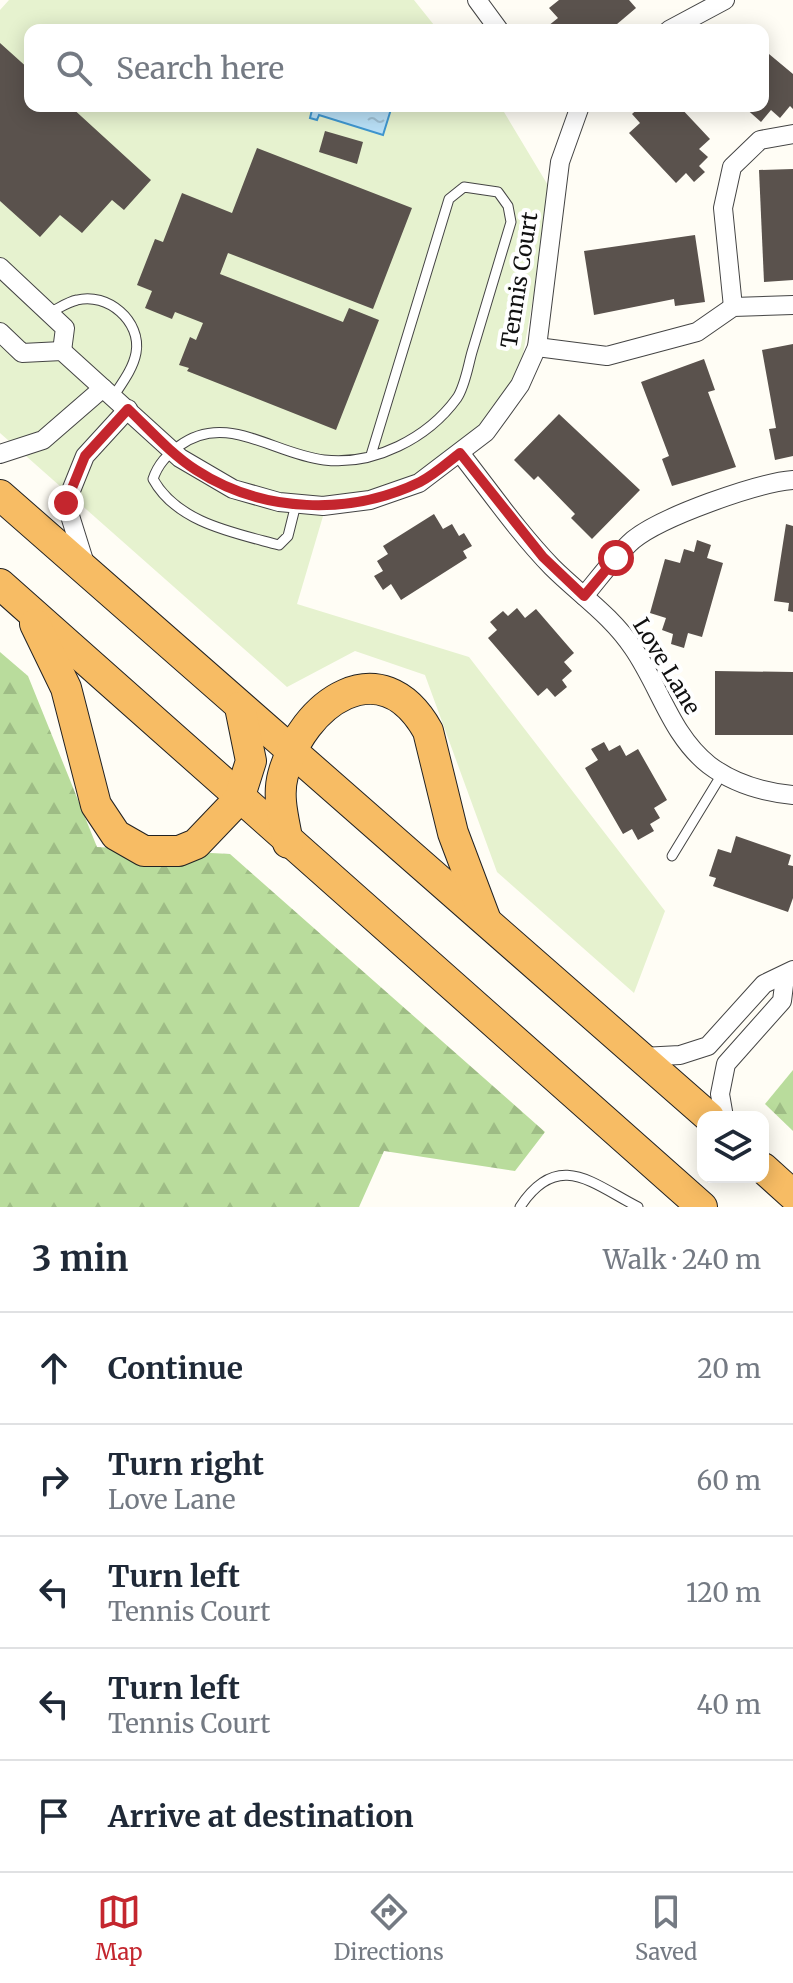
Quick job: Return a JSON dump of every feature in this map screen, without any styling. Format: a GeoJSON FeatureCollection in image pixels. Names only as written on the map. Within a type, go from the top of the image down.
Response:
{"type":"FeatureCollection","features":[{"type":"Feature","properties":{"kind":"highway"},"geometry":{"type":"LineString","coordinates":[[0,495],[702,1111]]}},
{"type":"Feature","properties":{"kind":"highway"},"geometry":{"type":"LineString","coordinates":[[0,584],[692,1203]]}},
{"type":"Feature","properties":{"kind":"highway"},"geometry":{"type":"LineString","coordinates":[[27,608],[66,688],[96,805],[116,835],[144,851],[179,851],[210,833],[239,799],[251,761],[240,707]]}},
{"type":"Feature","properties":{"kind":"highway"},"geometry":{"type":"LineString","coordinates":[[288,843],[281,799],[282,777],[309,720],[341,695],[361,690],[378,691],[410,705],[428,731],[453,833],[486,920]]}},
{"type":"Feature","properties":{"kind":"highway"},"geometry":{"type":"LineString","coordinates":[[769,1173],[793,1195]]}},
{"type":"Feature","properties":{"kind":"street"},"geometry":{"type":"LineString","coordinates":[[477,0],[495,24]]}},
{"type":"Feature","properties":{"kind":"street"},"geometry":{"type":"LineString","coordinates":[[676,24],[696,6],[725,0]]}},
{"type":"Feature","properties":{"kind":"street","name":"Tennis Court"},"geometry":{"type":"LineString","coordinates":[[62,351],[172,451],[197,471],[233,489],[296,504],[345,504],[390,494],[428,478],[486,432],[505,408],[537,347],[560,162],[578,112]]}},
{"type":"Feature","properties":{"kind":"street"},"geometry":{"type":"LineString","coordinates":[[733,307],[723,208],[732,167],[760,140],[793,134]]}},
{"type":"Feature","properties":{"kind":"street"},"geometry":{"type":"LineString","coordinates":[[0,267],[65,328],[62,351],[22,353],[0,332]]}},
{"type":"Feature","properties":{"kind":"street"},"geometry":{"type":"LineString","coordinates":[[537,347],[607,356],[697,332],[733,307],[793,305]]}},
{"type":"Feature","properties":{"kind":"street"},"geometry":{"type":"LineString","coordinates":[[0,454],[43,440],[108,392]]}},
{"type":"Feature","properties":{"kind":"street"},"geometry":{"type":"LineString","coordinates":[[88,572],[66,503],[85,456],[128,409]]}},
{"type":"Feature","properties":{"kind":"street","name":"Love Lane"},"geometry":{"type":"LineString","coordinates":[[460,453],[543,557],[608,616],[634,648],[682,738],[722,774],[752,788],[793,795]]}},
{"type":"Feature","properties":{"kind":"street"},"geometry":{"type":"LineString","coordinates":[[584,596],[625,548],[656,525],[764,485],[793,480]]}},
{"type":"Feature","properties":{"kind":"street"},"geometry":{"type":"LineString","coordinates":[[642,1057],[680,1055],[708,1046],[764,984],[789,973]]}},
{"type":"Feature","properties":{"kind":"street"},"geometry":{"type":"LineString","coordinates":[[723,1111],[720,1083],[726,1064],[782,1001],[789,973]]}},
{"type":"Feature","properties":{"kind":"street"},"geometry":{"type":"LineString","coordinates":[[721,1033],[740,1048]]}},
{"type":"Feature","properties":{"kind":"lane"},"geometry":{"type":"LineString","coordinates":[[296,504],[288,536],[279,545],[217,528],[187,513],[159,490],[153,479],[157,467],[196,433],[222,430],[324,460],[371,455],[405,445],[437,421],[459,396],[511,222],[508,206],[498,192],[464,187],[449,199],[371,455]]}},
{"type":"Feature","properties":{"kind":"lane"},"geometry":{"type":"LineString","coordinates":[[49,313],[78,299],[98,300],[115,305],[128,321],[137,338],[136,352],[130,370],[108,392]]}},
{"type":"Feature","properties":{"kind":"lane"},"geometry":{"type":"LineString","coordinates":[[672,856],[722,774]]}},
{"type":"Feature","properties":{"kind":"lane"},"geometry":{"type":"LineString","coordinates":[[520,1207],[542,1183],[571,1173],[591,1180],[638,1207]]}},
{"type":"Feature","properties":{"kind":"green space"},"geometry":{"type":"Polygon","coordinates":[[[9,0],[414,0],[433,24],[24,24],[24,112],[504,112],[552,192],[517,388],[464,459],[326,506],[297,604],[469,657],[665,911],[634,993],[497,872],[425,675],[355,651],[287,687],[0,433],[0,10],[9,0]]]}},
{"type":"Feature","properties":{"kind":"green space"},"geometry":{"type":"Polygon","coordinates":[[[0,652],[28,676],[97,847],[230,854],[545,1132],[515,1171],[384,1151],[359,1207],[0,1207],[0,652]]]}},
{"type":"Feature","properties":{"kind":"green space"},"geometry":{"type":"Polygon","coordinates":[[[793,1070],[793,1131],[765,1104],[793,1070]]]}},
{"type":"Feature","properties":{"kind":"water"},"geometry":{"type":"Polygon","coordinates":[[[312,112],[390,112],[383,135],[319,115],[317,120],[310,118],[312,112]]]}},
{"type":"Feature","properties":{"kind":"building"},"geometry":{"type":"Polygon","coordinates":[[[559,0],[629,0],[636,8],[617,24],[550,24],[558,18],[549,8],[559,0]]]}},
{"type":"Feature","properties":{"kind":"building"},"geometry":{"type":"Polygon","coordinates":[[[0,43],[24,65],[24,112],[77,112],[151,180],[124,210],[112,200],[82,233],[60,215],[40,237],[0,201],[0,43]]]}},
{"type":"Feature","properties":{"kind":"building"},"geometry":{"type":"Polygon","coordinates":[[[769,54],[793,74],[793,109],[790,106],[780,118],[771,110],[761,122],[750,112],[769,112],[769,54]]]}},
{"type":"Feature","properties":{"kind":"building"},"geometry":{"type":"Polygon","coordinates":[[[685,112],[710,139],[699,149],[708,157],[699,166],[705,172],[694,182],[686,173],[676,183],[629,133],[640,123],[632,114],[685,112]]]}},
{"type":"Feature","properties":{"kind":"building"},"geometry":{"type":"Polygon","coordinates":[[[325,131],[363,142],[357,164],[319,152],[325,131]]]}},
{"type":"Feature","properties":{"kind":"building"},"geometry":{"type":"Polygon","coordinates":[[[257,148],[412,208],[373,309],[228,253],[220,274],[343,322],[349,308],[379,320],[336,430],[187,371],[189,368],[179,365],[190,337],[196,340],[203,323],[175,312],[172,319],[145,308],[152,291],[137,285],[155,239],[163,242],[182,193],[232,213],[257,148]]]}},
{"type":"Feature","properties":{"kind":"building"},"geometry":{"type":"Polygon","coordinates":[[[793,169],[793,280],[764,282],[759,170],[793,169]]]}},
{"type":"Feature","properties":{"kind":"building"},"geometry":{"type":"Polygon","coordinates":[[[695,235],[705,302],[675,306],[674,299],[594,315],[584,251],[695,235]]]}},
{"type":"Feature","properties":{"kind":"building"},"geometry":{"type":"Polygon","coordinates":[[[793,344],[793,456],[775,460],[769,429],[776,428],[762,350],[793,344]]]}},
{"type":"Feature","properties":{"kind":"building"},"geometry":{"type":"Polygon","coordinates":[[[704,359],[715,390],[708,392],[736,467],[672,486],[662,459],[669,456],[641,382],[704,359]]]}},
{"type":"Feature","properties":{"kind":"building"},"geometry":{"type":"Polygon","coordinates":[[[559,414],[640,490],[592,539],[571,518],[575,514],[538,476],[534,480],[514,460],[559,414]]]}},
{"type":"Feature","properties":{"kind":"building"},"geometry":{"type":"Polygon","coordinates":[[[434,514],[443,529],[452,524],[459,536],[464,533],[472,546],[463,551],[467,558],[401,600],[391,584],[383,590],[374,576],[383,571],[377,561],[388,554],[383,546],[434,514]]]}},
{"type":"Feature","properties":{"kind":"building"},"geometry":{"type":"Polygon","coordinates":[[[786,524],[793,526],[793,612],[788,611],[789,603],[774,601],[786,524]]]}},
{"type":"Feature","properties":{"kind":"building"},"geometry":{"type":"Polygon","coordinates":[[[697,540],[711,545],[707,558],[723,563],[702,637],[688,633],[684,648],[671,644],[673,634],[662,630],[666,618],[650,613],[665,559],[680,563],[684,549],[694,552],[697,540]]]}},
{"type":"Feature","properties":{"kind":"building"},"geometry":{"type":"Polygon","coordinates":[[[517,608],[525,618],[536,609],[574,653],[564,662],[572,671],[562,680],[567,687],[555,697],[547,688],[538,696],[488,638],[497,630],[490,622],[503,611],[508,616],[517,608]]]}},
{"type":"Feature","properties":{"kind":"building"},"geometry":{"type":"Polygon","coordinates":[[[715,671],[793,672],[793,735],[715,735],[715,671]]]}},
{"type":"Feature","properties":{"kind":"building"},"geometry":{"type":"Polygon","coordinates":[[[604,742],[609,751],[620,745],[626,756],[638,749],[667,800],[654,808],[660,818],[650,824],[654,831],[638,840],[632,829],[623,834],[585,768],[598,760],[591,749],[604,742]]]}},
{"type":"Feature","properties":{"kind":"building"},"geometry":{"type":"Polygon","coordinates":[[[736,836],[791,855],[788,865],[793,866],[793,898],[788,912],[713,886],[716,878],[709,876],[718,849],[731,853],[736,836]]]}},
{"type":"Feature","properties":{"kind":"route"},"geometry":{"type":"LineString","coordinates":[[66,503],[85,456],[128,409],[197,471],[233,489],[301,505],[345,504],[390,494],[428,478],[460,453],[543,557],[584,596],[616,558]]}}]}
